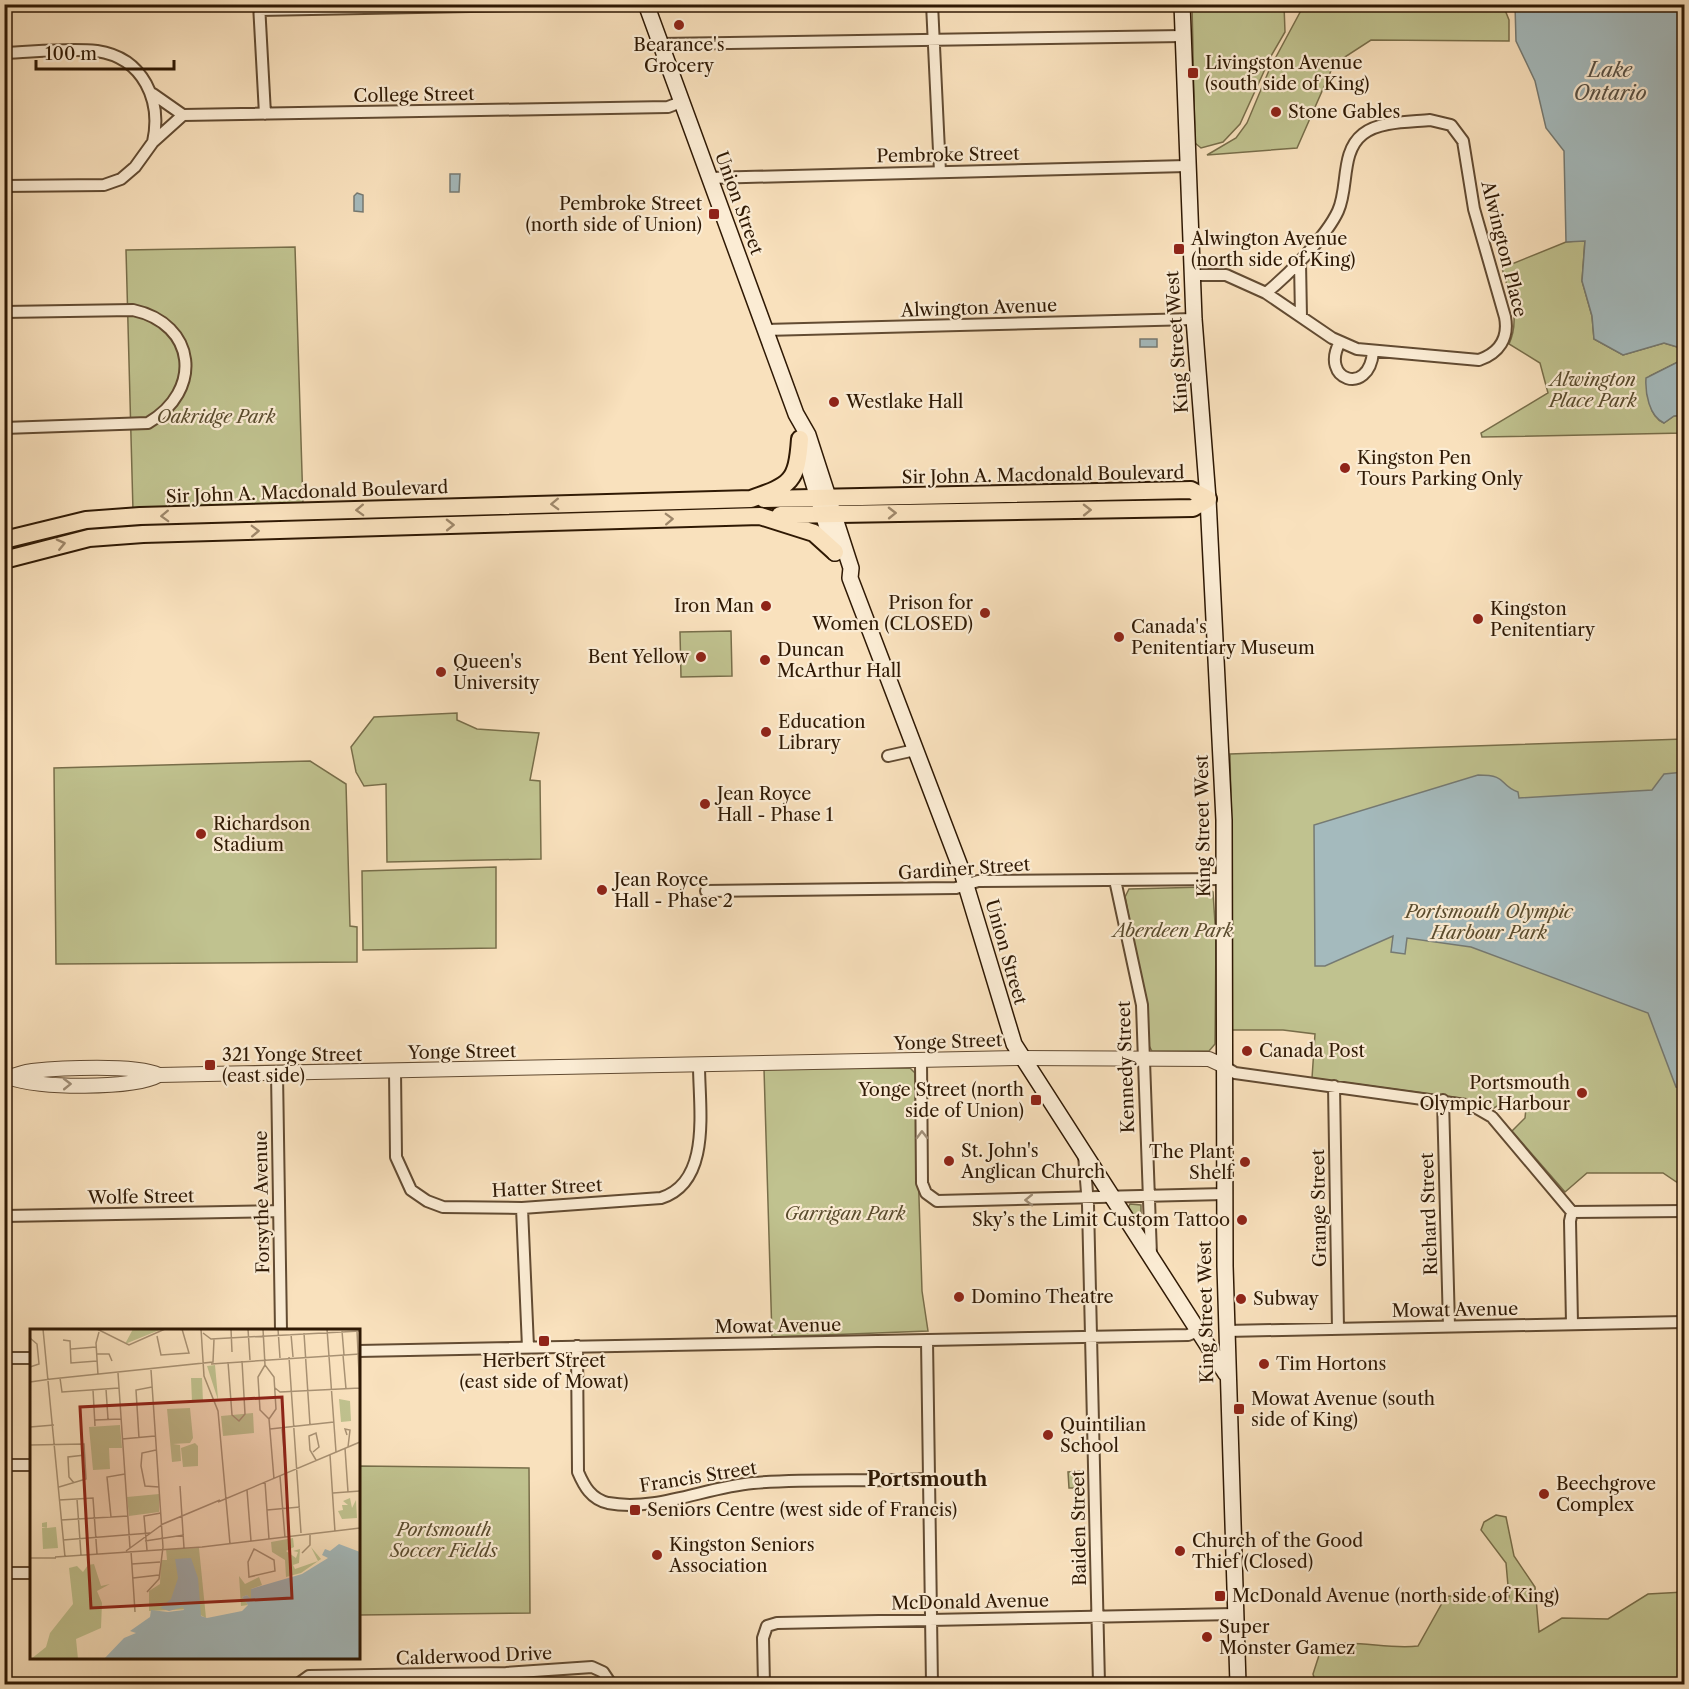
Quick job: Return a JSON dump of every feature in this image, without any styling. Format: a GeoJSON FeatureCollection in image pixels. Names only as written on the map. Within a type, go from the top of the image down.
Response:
{"type":"FeatureCollection","features":[{"type":"Feature","properties":{"kind":"main road","name":"Union Street"},"geometry":{"type":"LineString","coordinates":[[646,4],[796,414],[808,435],[822,497]]}},
{"type":"Feature","properties":{"kind":"main road","name":"King Street West"},"geometry":{"type":"LineString","coordinates":[[1182,4],[1194,319],[1208,499],[1220,734],[1224,879],[1222,1065],[1226,1331],[1238,1684]]}},
{"type":"Feature","properties":{"kind":"main road","name":"Union Street"},"geometry":{"type":"LineString","coordinates":[[796,414],[800,439],[851,568],[850,578],[966,884],[1008,1028],[1021,1058],[1151,1255],[1227,1376]]}},
{"type":"Feature","properties":{"kind":"main road"},"geometry":{"type":"LineString","coordinates":[[751,499],[780,489],[794,475],[798,470],[800,439]]}},
{"type":"Feature","properties":{"kind":"main road","name":"Sir John A. Macdonald Boulevard"},"geometry":{"type":"LineString","coordinates":[[4,540],[86,520],[140,516],[613,502],[1191,490],[1208,499]]}},
{"type":"Feature","properties":{"kind":"main road","name":"Sir John A. Macdonald Boulevard"},"geometry":{"type":"LineString","coordinates":[[4,560],[89,538],[142,534],[828,514],[1193,508],[1208,499]]}},
{"type":"Feature","properties":{"kind":"main road","name":"Union Street"},"geometry":{"type":"LineString","coordinates":[[828,514],[835,552],[843,573],[850,578]]}},
{"type":"Feature","properties":{"kind":"main road"},"geometry":{"type":"LineString","coordinates":[[760,516],[814,533],[835,552]]}},
{"type":"Feature","properties":{"kind":"main road","name":"Union Street"},"geometry":{"type":"LineString","coordinates":[[1184,1308],[1204,1325],[1226,1331]]}},
{"type":"Feature","properties":{"kind":"street"},"geometry":{"type":"LineString","coordinates":[[265,114],[259,8],[575,4]]}},
{"type":"Feature","properties":{"kind":"street"},"geometry":{"type":"LineString","coordinates":[[932,4],[940,172]]}},
{"type":"Feature","properties":{"kind":"street"},"geometry":{"type":"LineString","coordinates":[[660,44],[1183,36]]}},
{"type":"Feature","properties":{"kind":"street"},"geometry":{"type":"LineString","coordinates":[[4,53],[98,51],[118,58],[136,71],[153,94],[183,115],[153,142],[135,167],[121,179],[104,185],[4,186]]}},
{"type":"Feature","properties":{"kind":"street"},"geometry":{"type":"LineString","coordinates":[[153,94],[156,116],[153,142]]}},
{"type":"Feature","properties":{"kind":"street","name":"College Street"},"geometry":{"type":"LineString","coordinates":[[183,115],[668,107],[681,102]]}},
{"type":"Feature","properties":{"kind":"street","name":"Alwington Place"},"geometry":{"type":"LineString","coordinates":[[1192,275],[1226,275],[1266,293],[1340,342],[1373,352],[1479,360],[1495,353],[1505,336],[1505,317],[1474,209],[1465,150],[1459,132],[1441,121],[1430,120],[1377,127],[1363,134],[1353,145],[1349,157],[1337,214],[1300,262],[1266,293]]}},
{"type":"Feature","properties":{"kind":"street","name":"Pembroke Street"},"geometry":{"type":"LineString","coordinates":[[709,178],[1188,166]]}},
{"type":"Feature","properties":{"kind":"street"},"geometry":{"type":"LineString","coordinates":[[1300,262],[1301,317]]}},
{"type":"Feature","properties":{"kind":"street"},"geometry":{"type":"LineString","coordinates":[[4,312],[133,310],[152,314],[171,328],[179,339],[185,366],[180,394],[163,415],[148,423],[4,428]]}},
{"type":"Feature","properties":{"kind":"street","name":"Alwington Avenue"},"geometry":{"type":"LineString","coordinates":[[765,330],[1194,319]]}},
{"type":"Feature","properties":{"kind":"street"},"geometry":{"type":"LineString","coordinates":[[1340,342],[1334,361],[1337,372],[1345,378],[1356,379],[1365,376],[1371,367],[1373,352]]}},
{"type":"Feature","properties":{"kind":"street"},"geometry":{"type":"LineString","coordinates":[[888,756],[915,750]]}},
{"type":"Feature","properties":{"kind":"street","name":"Gardiner Street"},"geometry":{"type":"LineString","coordinates":[[706,891],[956,888],[978,881],[1224,879]]}},
{"type":"Feature","properties":{"kind":"street","name":"Kennedy Street"},"geometry":{"type":"LineString","coordinates":[[1115,880],[1142,1005],[1147,1195],[1151,1255]]}},
{"type":"Feature","properties":{"kind":"street","name":"Yonge Street"},"geometry":{"type":"LineString","coordinates":[[7,1077],[23,1072],[64,1070],[142,1070],[159,1074],[277,1073],[1021,1058],[1209,1059],[1235,1072],[1473,1106],[1492,1117],[1572,1212]]}},
{"type":"Feature","properties":{"kind":"street"},"geometry":{"type":"LineString","coordinates":[[921,1061],[922,1183],[926,1193],[937,1201],[1224,1194]]}},
{"type":"Feature","properties":{"kind":"street","name":"Hatter Street"},"geometry":{"type":"LineString","coordinates":[[395,1071],[396,1157],[411,1190],[427,1201],[443,1207],[522,1208],[661,1197],[672,1194],[684,1185],[697,1161],[699,1065]]}},
{"type":"Feature","properties":{"kind":"street","name":"Forsythe Avenue"},"geometry":{"type":"LineString","coordinates":[[277,1073],[281,1329]]}},
{"type":"Feature","properties":{"kind":"street","name":"Grange Street"},"geometry":{"type":"LineString","coordinates":[[1334,1086],[1338,1329]]}},
{"type":"Feature","properties":{"kind":"street","name":"Richard Street"},"geometry":{"type":"LineString","coordinates":[[1443,1100],[1449,1326]]}},
{"type":"Feature","properties":{"kind":"street","name":"Baiden Street"},"geometry":{"type":"LineString","coordinates":[[1084,1155],[1088,1199],[1099,1684]]}},
{"type":"Feature","properties":{"kind":"street"},"geometry":{"type":"LineString","coordinates":[[522,1208],[528,1347]]}},
{"type":"Feature","properties":{"kind":"street","name":"Wolfe Street"},"geometry":{"type":"LineString","coordinates":[[4,1216],[279,1211]]}},
{"type":"Feature","properties":{"kind":"street"},"geometry":{"type":"LineString","coordinates":[[1572,1323],[1569,1221],[1572,1212],[1684,1211]]}},
{"type":"Feature","properties":{"kind":"street","name":"Mowat Avenue"},"geometry":{"type":"LineString","coordinates":[[1226,1331],[1684,1322]]}},
{"type":"Feature","properties":{"kind":"street","name":"Mowat Avenue"},"geometry":{"type":"LineString","coordinates":[[360,1351],[1188,1335],[1198,1331]]}},
{"type":"Feature","properties":{"kind":"street"},"geometry":{"type":"LineString","coordinates":[[927,1340],[932,1684]]}},
{"type":"Feature","properties":{"kind":"street","name":"Francis Street"},"geometry":{"type":"LineString","coordinates":[[577,1346],[578,1472],[584,1486],[594,1498],[608,1503],[629,1504],[656,1502],[753,1483],[928,1479]]}},
{"type":"Feature","properties":{"kind":"street"},"geometry":{"type":"LineString","coordinates":[[4,1358],[30,1358]]}},
{"type":"Feature","properties":{"kind":"street"},"geometry":{"type":"LineString","coordinates":[[4,1465],[30,1465]]}},
{"type":"Feature","properties":{"kind":"street"},"geometry":{"type":"LineString","coordinates":[[4,1573],[30,1573]]}},
{"type":"Feature","properties":{"kind":"street","name":"McDonald Avenue"},"geometry":{"type":"LineString","coordinates":[[764,1684],[763,1638],[767,1626],[777,1623],[1235,1614]]}},
{"type":"Feature","properties":{"kind":"street","name":"Calderwood Drive"},"geometry":{"type":"LineString","coordinates":[[298,1684],[309,1676],[400,1680],[592,1667],[603,1672],[611,1684]]}},
{"type":"Feature","properties":{"kind":"street"},"geometry":{"type":"LineString","coordinates":[[506,1673],[506,1684]]}},
{"type":"Feature","properties":{"kind":"green space"},"geometry":{"type":"Polygon","coordinates":[[[1192,5],[1284,5],[1285,32],[1271,56],[1240,124],[1223,142],[1201,148],[1195,143],[1192,5]]]}},
{"type":"Feature","properties":{"kind":"green space"},"geometry":{"type":"Polygon","coordinates":[[[1304,5],[1503,5],[1509,20],[1509,41],[1371,40],[1334,64],[1297,148],[1207,155],[1236,138],[1247,123],[1270,68],[1304,5]]]}},
{"type":"Feature","properties":{"kind":"green space","name":"Alwington Place Park"},"geometry":{"type":"Polygon","coordinates":[[[1585,240],[1582,281],[1592,316],[1594,339],[1623,355],[1664,343],[1684,349],[1678,362],[1650,376],[1649,389],[1651,409],[1654,415],[1664,423],[1674,416],[1684,415],[1684,433],[1482,437],[1481,433],[1548,393],[1540,363],[1509,344],[1514,315],[1502,268],[1566,242],[1585,240]]]}},
{"type":"Feature","properties":{"kind":"green space","name":"Oakridge Park"},"geometry":{"type":"Polygon","coordinates":[[[295,247],[303,505],[133,511],[126,250],[295,247]]]}},
{"type":"Feature","properties":{"kind":"green space"},"geometry":{"type":"Polygon","coordinates":[[[731,631],[732,676],[681,677],[680,632],[731,631]]]}},
{"type":"Feature","properties":{"kind":"green space"},"geometry":{"type":"Polygon","coordinates":[[[5,659],[9,659],[9,756],[4,756],[5,659]]]}},
{"type":"Feature","properties":{"kind":"green space"},"geometry":{"type":"Polygon","coordinates":[[[457,713],[457,720],[477,729],[539,733],[530,780],[540,781],[541,859],[387,862],[386,784],[364,786],[356,772],[351,747],[374,717],[457,713]]]}},
{"type":"Feature","properties":{"kind":"green space","name":"Portsmouth Olympic Harbour Park"},"geometry":{"type":"Polygon","coordinates":[[[1684,739],[1684,1187],[1663,1173],[1587,1173],[1565,1192],[1512,1131],[1525,1118],[1526,1108],[1514,1100],[1492,1109],[1460,1098],[1312,1078],[1315,1034],[1283,1030],[1227,1030],[1232,853],[1230,754],[1684,739]]]}},
{"type":"Feature","properties":{"kind":"green space","name":"Richardson Stadium"},"geometry":{"type":"Polygon","coordinates":[[[310,761],[346,784],[350,926],[357,927],[357,962],[56,964],[54,768],[310,761]]]}},
{"type":"Feature","properties":{"kind":"green space"},"geometry":{"type":"Polygon","coordinates":[[[496,867],[496,948],[363,950],[362,871],[496,867]]]}},
{"type":"Feature","properties":{"kind":"green space","name":"Aberdeen Park"},"geometry":{"type":"Polygon","coordinates":[[[1205,887],[1213,892],[1216,939],[1215,1044],[1209,1051],[1152,1051],[1148,1044],[1141,980],[1125,897],[1129,889],[1205,887]]]}},
{"type":"Feature","properties":{"kind":"green space","name":"Garrigan Park"},"geometry":{"type":"Polygon","coordinates":[[[910,1068],[915,1073],[922,1291],[928,1331],[772,1337],[764,1069],[910,1068]]]}},
{"type":"Feature","properties":{"kind":"green space"},"geometry":{"type":"Polygon","coordinates":[[[1130,1204],[1141,1205],[1141,1226],[1128,1208],[1130,1204]]]}},
{"type":"Feature","properties":{"kind":"green space","name":"Portsmouth Soccer Fields"},"geometry":{"type":"Polygon","coordinates":[[[360,1466],[529,1468],[530,1613],[360,1615],[360,1466]]]}},
{"type":"Feature","properties":{"kind":"green space"},"geometry":{"type":"Polygon","coordinates":[[[1080,1471],[1080,1488],[1069,1488],[1068,1472],[1080,1471]]]}},
{"type":"Feature","properties":{"kind":"green space"},"geometry":{"type":"Polygon","coordinates":[[[1496,1515],[1506,1517],[1514,1556],[1535,1587],[1539,1632],[1562,1618],[1608,1619],[1648,1594],[1684,1592],[1684,1684],[1316,1684],[1313,1674],[1322,1646],[1346,1643],[1394,1647],[1418,1646],[1446,1596],[1509,1597],[1506,1563],[1481,1530],[1484,1522],[1496,1515]]]}},
{"type":"Feature","properties":{"kind":"water","name":"Lake Ontario"},"geometry":{"type":"Polygon","coordinates":[[[1515,5],[1684,5],[1684,349],[1664,343],[1623,355],[1594,339],[1592,316],[1582,281],[1585,241],[1566,242],[1564,151],[1546,128],[1535,81],[1516,41],[1515,5]]]}},
{"type":"Feature","properties":{"kind":"water"},"geometry":{"type":"Polygon","coordinates":[[[450,174],[460,174],[459,192],[450,192],[450,174]]]}},
{"type":"Feature","properties":{"kind":"water"},"geometry":{"type":"Polygon","coordinates":[[[357,193],[363,195],[363,212],[354,211],[354,196],[357,193]]]}},
{"type":"Feature","properties":{"kind":"water"},"geometry":{"type":"Polygon","coordinates":[[[1140,339],[1157,339],[1157,347],[1140,347],[1140,339]]]}},
{"type":"Feature","properties":{"kind":"water"},"geometry":{"type":"Polygon","coordinates":[[[1684,353],[1684,415],[1674,416],[1664,423],[1651,410],[1647,397],[1646,378],[1678,362],[1684,353]]]}},
{"type":"Feature","properties":{"kind":"water"},"geometry":{"type":"Polygon","coordinates":[[[1684,772],[1684,1089],[1676,1087],[1648,1013],[1471,947],[1407,938],[1405,954],[1391,952],[1393,936],[1325,966],[1315,966],[1314,825],[1478,775],[1488,775],[1499,779],[1518,792],[1519,798],[1652,790],[1664,774],[1684,772]]]}},
{"type":"Feature","properties":{"kind":"place","name":"Bearance's Grocery"},"geometry":{"type":"Point","coordinates":[679,25]}},
{"type":"Feature","properties":{"kind":"place","name":"Livingston Avenue (south side of King)"},"geometry":{"type":"Point","coordinates":[1193,73]}},
{"type":"Feature","properties":{"kind":"place","name":"Stone Gables"},"geometry":{"type":"Point","coordinates":[1276,112]}},
{"type":"Feature","properties":{"kind":"place","name":"Pembroke Street (north side of Union)"},"geometry":{"type":"Point","coordinates":[714,214]}},
{"type":"Feature","properties":{"kind":"place","name":"Alwington Avenue (north side of King)"},"geometry":{"type":"Point","coordinates":[1179,249]}},
{"type":"Feature","properties":{"kind":"place","name":"Westlake Hall"},"geometry":{"type":"Point","coordinates":[834,402]}},
{"type":"Feature","properties":{"kind":"place","name":"Kingston Pen Tours Parking Only"},"geometry":{"type":"Point","coordinates":[1345,468]}},
{"type":"Feature","properties":{"kind":"place","name":"Iron Man"},"geometry":{"type":"Point","coordinates":[766,606]}},
{"type":"Feature","properties":{"kind":"place","name":"Prison for Women (CLOSED)"},"geometry":{"type":"Point","coordinates":[985,613]}},
{"type":"Feature","properties":{"kind":"place","name":"Kingston Penitentiary"},"geometry":{"type":"Point","coordinates":[1478,619]}},
{"type":"Feature","properties":{"kind":"place","name":"Canada's Penitentiary Museum"},"geometry":{"type":"Point","coordinates":[1119,637]}},
{"type":"Feature","properties":{"kind":"place","name":"Bent Yellow"},"geometry":{"type":"Point","coordinates":[701,657]}},
{"type":"Feature","properties":{"kind":"place","name":"Duncan McArthur Hall"},"geometry":{"type":"Point","coordinates":[765,660]}},
{"type":"Feature","properties":{"kind":"place","name":"Queen's University"},"geometry":{"type":"Point","coordinates":[441,672]}},
{"type":"Feature","properties":{"kind":"place","name":"Education Library"},"geometry":{"type":"Point","coordinates":[766,732]}},
{"type":"Feature","properties":{"kind":"place","name":"Jean Royce Hall - Phase 1"},"geometry":{"type":"Point","coordinates":[705,804]}},
{"type":"Feature","properties":{"kind":"place","name":"Richardson Stadium"},"geometry":{"type":"Point","coordinates":[201,834]}},
{"type":"Feature","properties":{"kind":"place","name":"Jean Royce Hall - Phase 2"},"geometry":{"type":"Point","coordinates":[602,890]}},
{"type":"Feature","properties":{"kind":"place","name":"Canada Post"},"geometry":{"type":"Point","coordinates":[1247,1051]}},
{"type":"Feature","properties":{"kind":"place","name":"321 Yonge Street (east side)"},"geometry":{"type":"Point","coordinates":[210,1065]}},
{"type":"Feature","properties":{"kind":"place","name":"Portsmouth Olympic Harbour"},"geometry":{"type":"Point","coordinates":[1582,1093]}},
{"type":"Feature","properties":{"kind":"place","name":"Yonge Street (north side of Union)"},"geometry":{"type":"Point","coordinates":[1036,1100]}},
{"type":"Feature","properties":{"kind":"place","name":"St. John's Anglican Church"},"geometry":{"type":"Point","coordinates":[949,1161]}},
{"type":"Feature","properties":{"kind":"place","name":"The Plant Shelf"},"geometry":{"type":"Point","coordinates":[1245,1162]}},
{"type":"Feature","properties":{"kind":"place","name":"Sky’s the Limit Custom Tattoo"},"geometry":{"type":"Point","coordinates":[1242,1220]}},
{"type":"Feature","properties":{"kind":"place","name":"Domino Theatre"},"geometry":{"type":"Point","coordinates":[959,1297]}},
{"type":"Feature","properties":{"kind":"place","name":"Subway"},"geometry":{"type":"Point","coordinates":[1241,1299]}},
{"type":"Feature","properties":{"kind":"place","name":"Herbert Street (east side of Mowat)"},"geometry":{"type":"Point","coordinates":[544,1341]}},
{"type":"Feature","properties":{"kind":"place","name":"Tim Hortons"},"geometry":{"type":"Point","coordinates":[1264,1364]}},
{"type":"Feature","properties":{"kind":"place","name":"Mowat Avenue (south side of King)"},"geometry":{"type":"Point","coordinates":[1239,1409]}},
{"type":"Feature","properties":{"kind":"place","name":"Quintilian School"},"geometry":{"type":"Point","coordinates":[1048,1435]}},
{"type":"Feature","properties":{"kind":"place","name":"Beechgrove Complex"},"geometry":{"type":"Point","coordinates":[1544,1494]}},
{"type":"Feature","properties":{"kind":"place","name":"Seniors Centre (west side of Francis)"},"geometry":{"type":"Point","coordinates":[635,1510]}},
{"type":"Feature","properties":{"kind":"place","name":"Church of the Good Thief (Closed)"},"geometry":{"type":"Point","coordinates":[1180,1551]}},
{"type":"Feature","properties":{"kind":"place","name":"Kingston Seniors Association"},"geometry":{"type":"Point","coordinates":[657,1555]}},
{"type":"Feature","properties":{"kind":"place","name":"McDonald Avenue (north side of King)"},"geometry":{"type":"Point","coordinates":[1220,1596]}},
{"type":"Feature","properties":{"kind":"place","name":"Super Monster Gamez"},"geometry":{"type":"Point","coordinates":[1207,1637]}},
{"type":"Feature","properties":{"kind":"district","name":"Portsmouth"},"geometry":{"type":"Point","coordinates":[927,1479]}}]}
